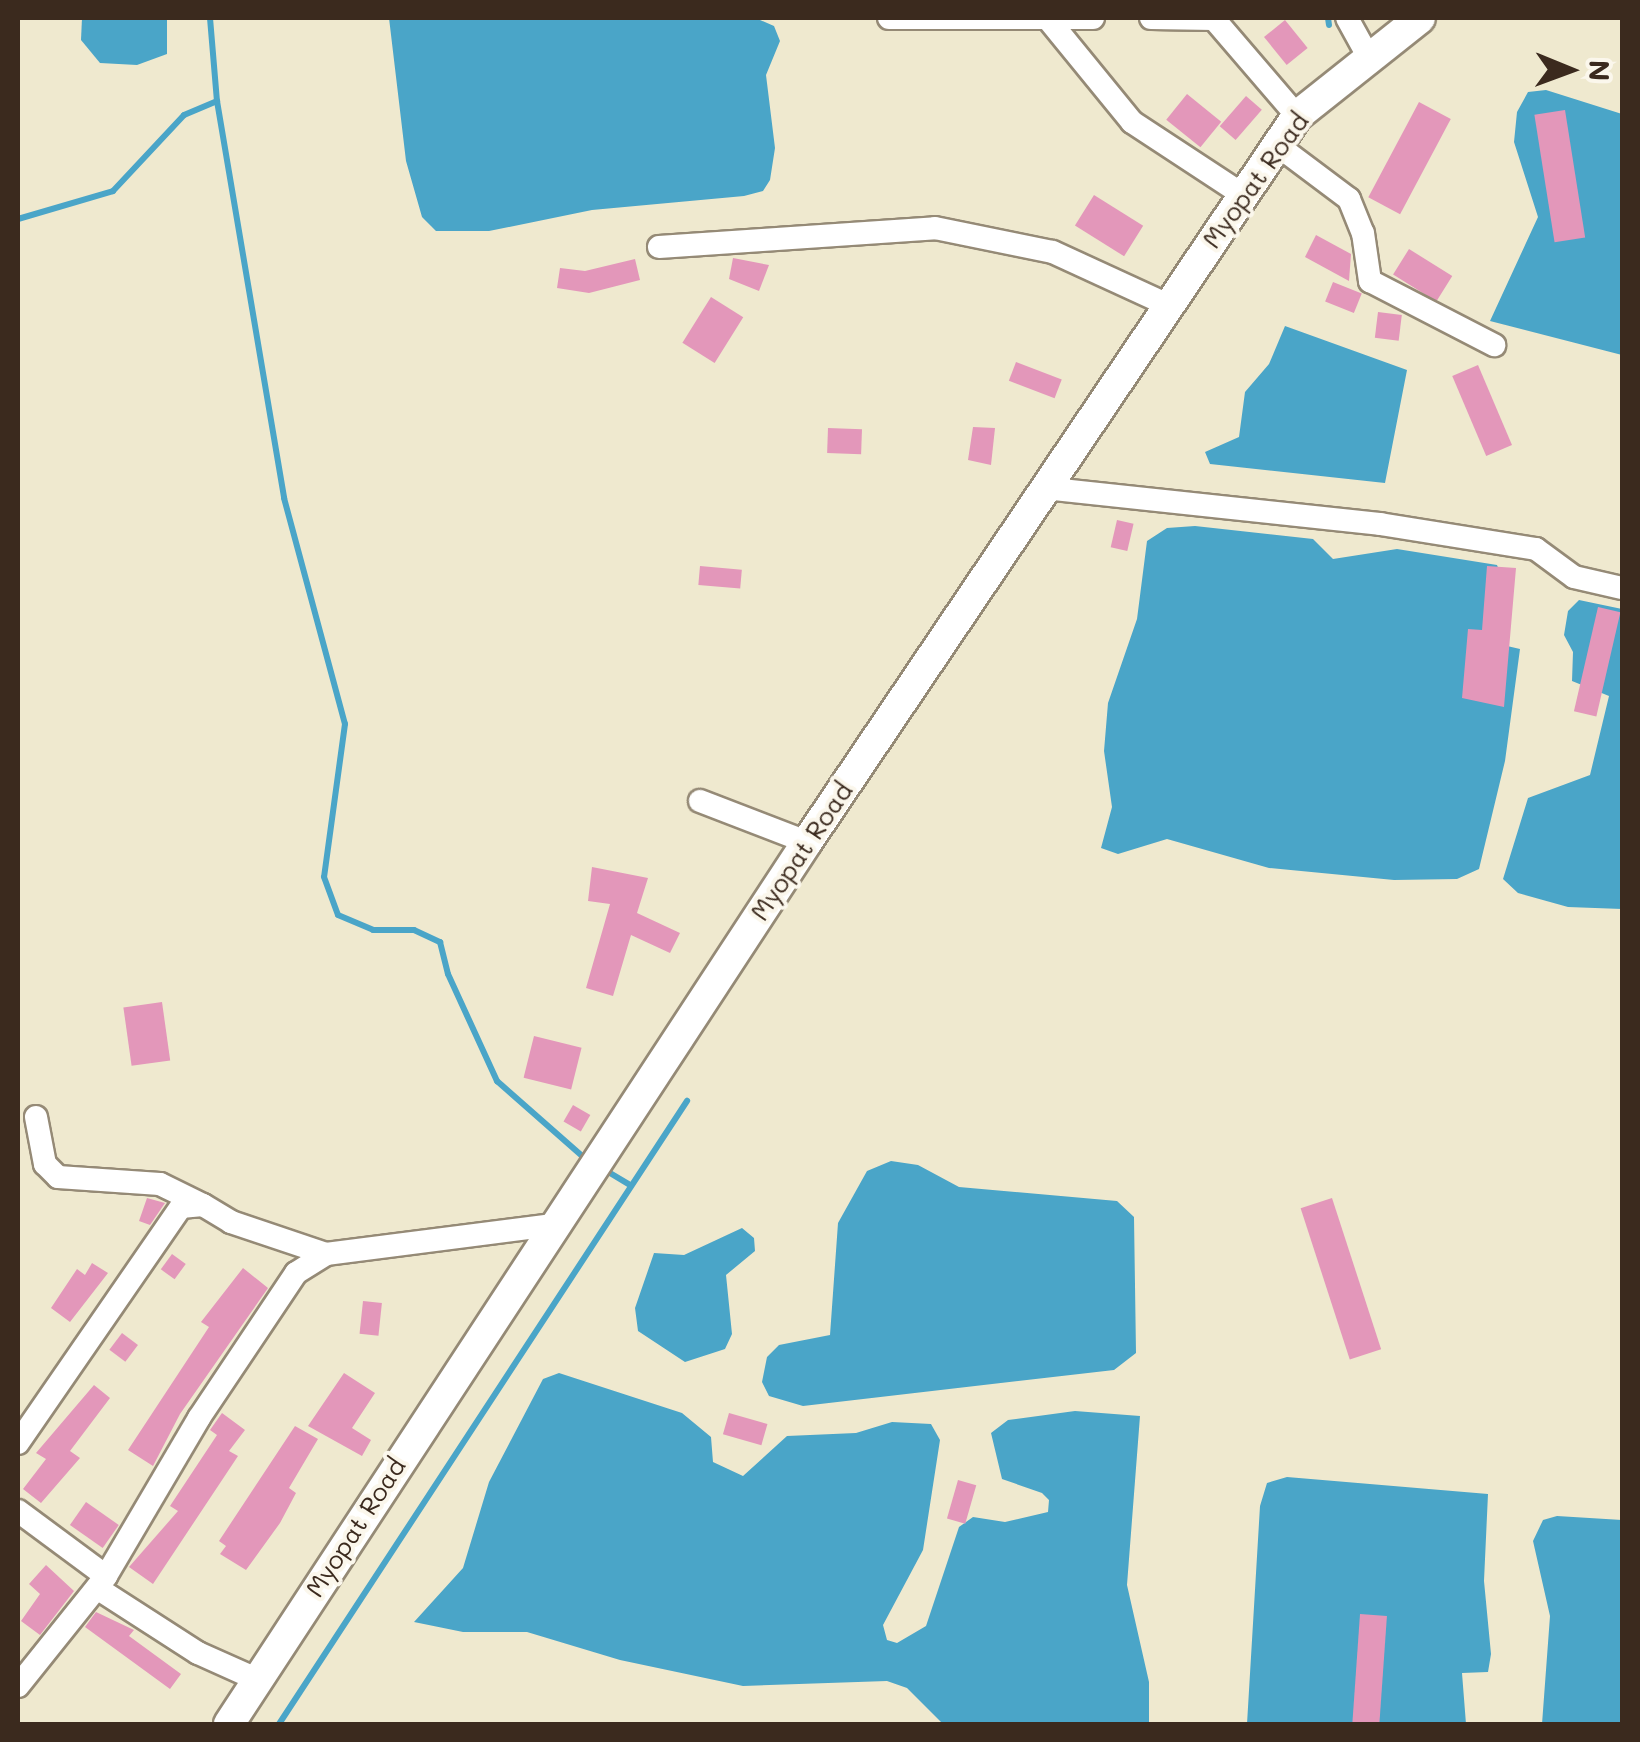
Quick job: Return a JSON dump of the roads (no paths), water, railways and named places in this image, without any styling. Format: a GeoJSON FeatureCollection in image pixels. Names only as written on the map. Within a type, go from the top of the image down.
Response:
{"type":"FeatureCollection","features":[{"type":"Feature","properties":{"kind":"main road","name":"Myopat Road"},"geometry":{"type":"LineString","coordinates":[[229,1724],[806,842],[1297,116],[1407,22]]}},
{"type":"Feature","properties":{"kind":"street"},"geometry":{"type":"LineString","coordinates":[[889,18],[1093,18]]}},
{"type":"Feature","properties":{"kind":"street"},"geometry":{"type":"LineString","coordinates":[[1150,18],[1214,20],[1297,116]]}},
{"type":"Feature","properties":{"kind":"street"},"geometry":{"type":"LineString","coordinates":[[1346,18],[1368,56]]}},
{"type":"Feature","properties":{"kind":"street"},"geometry":{"type":"LineString","coordinates":[[1048,20],[1132,122],[1242,196]]}},
{"type":"Feature","properties":{"kind":"street"},"geometry":{"type":"LineString","coordinates":[[1277,145],[1350,199],[1363,233],[1370,281],[1494,345]]}},
{"type":"Feature","properties":{"kind":"street"},"geometry":{"type":"LineString","coordinates":[[658,246],[934,228],[1053,252],[1168,305]]}},
{"type":"Feature","properties":{"kind":"street"},"geometry":{"type":"LineString","coordinates":[[1044,488],[1380,524],[1536,550],[1574,577],[1622,588]]}},
{"type":"Feature","properties":{"kind":"street"},"geometry":{"type":"LineString","coordinates":[[700,801],[806,842]]}},
{"type":"Feature","properties":{"kind":"street"},"geometry":{"type":"LineString","coordinates":[[36,1116],[45,1164],[58,1177],[160,1184],[231,1222],[326,1254]]}},
{"type":"Feature","properties":{"kind":"street"},"geometry":{"type":"LineString","coordinates":[[18,1444],[181,1207],[203,1205]]}},
{"type":"Feature","properties":{"kind":"street"},"geometry":{"type":"LineString","coordinates":[[18,1686],[102,1582],[199,1418],[296,1273],[326,1254],[552,1225]]}},
{"type":"Feature","properties":{"kind":"street"},"geometry":{"type":"LineString","coordinates":[[18,1511],[102,1582],[198,1653],[256,1680]]}},
{"type":"Feature","properties":{"kind":"water"},"geometry":{"type":"Polygon","coordinates":[[[82,18],[167,18],[167,54],[137,65],[100,63],[81,40],[82,18]]]}},
{"type":"Feature","properties":{"kind":"water"},"geometry":{"type":"Polygon","coordinates":[[[389,18],[760,20],[774,26],[780,41],[766,75],[775,148],[770,180],[763,191],[744,196],[592,210],[489,231],[436,231],[422,217],[406,161],[389,18]]]}},
{"type":"Feature","properties":{"kind":"water"},"geometry":{"type":"Polygon","coordinates":[[[1546,90],[1622,114],[1622,355],[1490,321],[1538,217],[1514,142],[1517,112],[1528,92],[1546,90]]]}},
{"type":"Feature","properties":{"kind":"water"},"geometry":{"type":"Polygon","coordinates":[[[1285,326],[1407,370],[1385,483],[1210,464],[1205,452],[1239,437],[1245,392],[1269,364],[1285,326]]]}},
{"type":"Feature","properties":{"kind":"water"},"geometry":{"type":"Polygon","coordinates":[[[1195,526],[1313,539],[1333,559],[1397,549],[1497,565],[1502,578],[1490,642],[1520,649],[1505,761],[1479,869],[1457,879],[1394,880],[1269,868],[1167,839],[1118,854],[1101,848],[1112,807],[1104,751],[1108,703],[1137,619],[1147,541],[1167,528],[1195,526]]]}},
{"type":"Feature","properties":{"kind":"water"},"geometry":{"type":"Polygon","coordinates":[[[1579,600],[1622,609],[1622,909],[1568,907],[1518,893],[1503,879],[1528,798],[1590,775],[1609,696],[1572,681],[1573,652],[1564,635],[1568,611],[1579,600]]]}},
{"type":"Feature","properties":{"kind":"water"},"geometry":{"type":"Polygon","coordinates":[[[891,1161],[918,1165],[959,1187],[1117,1201],[1134,1217],[1136,1353],[1114,1370],[803,1406],[769,1396],[762,1382],[767,1357],[779,1345],[830,1335],[838,1223],[867,1171],[891,1161]]]}},
{"type":"Feature","properties":{"kind":"water"},"geometry":{"type":"Polygon","coordinates":[[[742,1228],[754,1238],[755,1251],[726,1275],[732,1334],[725,1349],[685,1362],[638,1331],[635,1308],[654,1253],[684,1255],[742,1228]]]}},
{"type":"Feature","properties":{"kind":"water"},"geometry":{"type":"Polygon","coordinates":[[[559,1373],[682,1413],[711,1437],[713,1462],[743,1476],[787,1436],[856,1433],[892,1422],[931,1424],[940,1440],[923,1550],[883,1625],[887,1640],[897,1643],[926,1626],[959,1527],[973,1517],[1005,1522],[1048,1512],[1049,1500],[1042,1493],[1002,1479],[991,1433],[1008,1420],[1075,1411],[1140,1416],[1127,1585],[1149,1682],[1149,1724],[943,1724],[907,1688],[887,1681],[743,1686],[620,1660],[527,1632],[463,1632],[414,1622],[463,1568],[489,1482],[543,1379],[559,1373]]]}},
{"type":"Feature","properties":{"kind":"water"},"geometry":{"type":"Polygon","coordinates":[[[1287,1477],[1488,1494],[1484,1581],[1491,1654],[1488,1672],[1462,1673],[1466,1724],[1247,1724],[1260,1506],[1267,1483],[1287,1477]]]}},
{"type":"Feature","properties":{"kind":"water"},"geometry":{"type":"Polygon","coordinates":[[[1557,1516],[1622,1520],[1622,1724],[1542,1724],[1550,1616],[1533,1541],[1543,1520],[1557,1516]]]}},
{"type":"Feature","properties":{"kind":"waterway"},"geometry":{"type":"LineString","coordinates":[[210,18],[217,101],[284,498],[345,724],[324,877],[338,915],[373,930],[414,930],[440,942],[448,974],[497,1081],[589,1162]]}},
{"type":"Feature","properties":{"kind":"waterway"},"geometry":{"type":"LineString","coordinates":[[1328,18],[1329,25]]}},
{"type":"Feature","properties":{"kind":"waterway"},"geometry":{"type":"LineString","coordinates":[[18,219],[113,191],[184,115],[217,101]]}},
{"type":"Feature","properties":{"kind":"waterway"},"geometry":{"type":"LineString","coordinates":[[279,1724],[687,1101]]}},
{"type":"Feature","properties":{"kind":"waterway"},"geometry":{"type":"LineString","coordinates":[[605,1170],[630,1185]]}}]}
